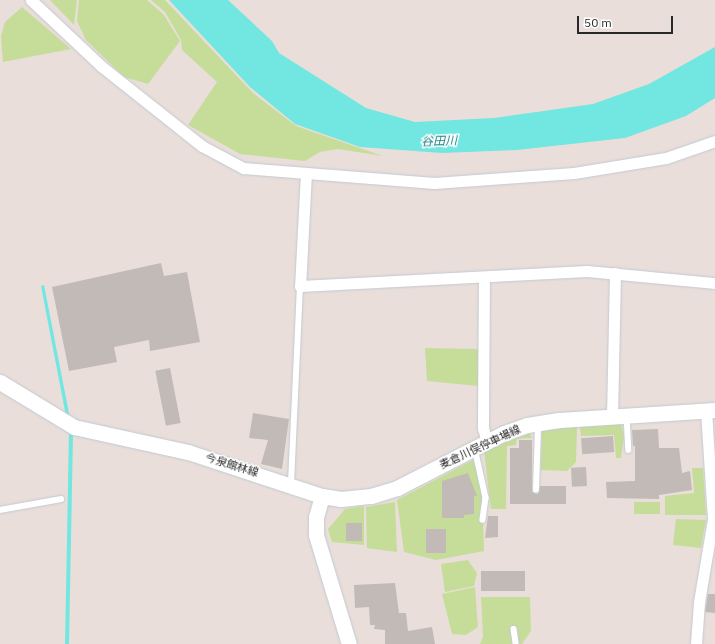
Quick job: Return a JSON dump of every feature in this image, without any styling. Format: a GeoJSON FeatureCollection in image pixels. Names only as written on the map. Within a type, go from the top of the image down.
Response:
{"type":"FeatureCollection","features":[{"type":"Feature","properties":{"kind":"main road","name":"今泉館林線"},"geometry":{"type":"LineString","coordinates":[[0,382],[74,427],[188,452],[291,484],[322,496]]}},
{"type":"Feature","properties":{"kind":"main road","name":"麦倉川俣停車場線"},"geometry":{"type":"LineString","coordinates":[[322,496],[356,498],[383,493],[504,433],[538,423],[710,410]]}},
{"type":"Feature","properties":{"kind":"main road"},"geometry":{"type":"LineString","coordinates":[[322,496],[316,517],[316,535],[349,644]]}},
{"type":"Feature","properties":{"kind":"street"},"geometry":{"type":"LineString","coordinates":[[31,0],[101,66],[202,146],[243,168],[434,183],[574,173],[666,158],[715,141]]}},
{"type":"Feature","properties":{"kind":"street"},"geometry":{"type":"LineString","coordinates":[[306,173],[300,286],[587,271],[715,283]]}},
{"type":"Feature","properties":{"kind":"street"},"geometry":{"type":"LineString","coordinates":[[612,417],[615,273]]}},
{"type":"Feature","properties":{"kind":"street"},"geometry":{"type":"LineString","coordinates":[[481,445],[483,428],[484,277]]}},
{"type":"Feature","properties":{"kind":"street"},"geometry":{"type":"LineString","coordinates":[[696,644],[699,602],[713,519],[710,410]]}},
{"type":"Feature","properties":{"kind":"lane"},"geometry":{"type":"LineString","coordinates":[[291,484],[300,286]]}},
{"type":"Feature","properties":{"kind":"lane"},"geometry":{"type":"LineString","coordinates":[[628,416],[629,450]]}},
{"type":"Feature","properties":{"kind":"lane"},"geometry":{"type":"LineString","coordinates":[[536,490],[538,423]]}},
{"type":"Feature","properties":{"kind":"lane"},"geometry":{"type":"LineString","coordinates":[[481,445],[486,498],[483,520]]}},
{"type":"Feature","properties":{"kind":"lane"},"geometry":{"type":"LineString","coordinates":[[0,510],[61,499]]}},
{"type":"Feature","properties":{"kind":"lane"},"geometry":{"type":"LineString","coordinates":[[514,629],[516,644]]}},
{"type":"Feature","properties":{"kind":"green space"},"geometry":{"type":"Polygon","coordinates":[[[50,0],[77,0],[74,25],[50,0]]]}},
{"type":"Feature","properties":{"kind":"green space"},"geometry":{"type":"Polygon","coordinates":[[[79,0],[147,0],[164,15],[180,41],[148,84],[124,77],[86,40],[77,21],[79,0]]]}},
{"type":"Feature","properties":{"kind":"green space"},"geometry":{"type":"Polygon","coordinates":[[[151,0],[165,0],[253,93],[296,126],[383,156],[338,149],[320,152],[305,161],[240,154],[188,125],[217,82],[182,50],[181,40],[165,12],[151,0]]]}},
{"type":"Feature","properties":{"kind":"green space"},"geometry":{"type":"Polygon","coordinates":[[[22,7],[71,49],[3,62],[1,36],[5,22],[22,7]]]}},
{"type":"Feature","properties":{"kind":"green space"},"geometry":{"type":"Polygon","coordinates":[[[425,348],[478,349],[478,386],[427,381],[425,348]]]}},
{"type":"Feature","properties":{"kind":"green space"},"geometry":{"type":"Polygon","coordinates":[[[621,424],[624,436],[621,458],[616,458],[614,435],[581,436],[580,427],[621,424]]]}},
{"type":"Feature","properties":{"kind":"green space"},"geometry":{"type":"Polygon","coordinates":[[[577,427],[576,462],[567,471],[541,470],[542,430],[577,427]]]}},
{"type":"Feature","properties":{"kind":"green space"},"geometry":{"type":"Polygon","coordinates":[[[530,433],[532,438],[517,439],[516,445],[507,446],[506,509],[491,509],[484,451],[530,433]]]}},
{"type":"Feature","properties":{"kind":"green space"},"geometry":{"type":"Polygon","coordinates":[[[473,460],[482,487],[484,551],[436,560],[404,552],[397,500],[473,460]]]}},
{"type":"Feature","properties":{"kind":"green space"},"geometry":{"type":"Polygon","coordinates":[[[692,468],[703,468],[706,515],[665,515],[665,496],[694,493],[692,468]]]}},
{"type":"Feature","properties":{"kind":"green space"},"geometry":{"type":"Polygon","coordinates":[[[395,502],[397,552],[367,548],[366,507],[395,502]]]}},
{"type":"Feature","properties":{"kind":"green space"},"geometry":{"type":"Polygon","coordinates":[[[634,502],[660,502],[660,514],[634,514],[634,502]]]}},
{"type":"Feature","properties":{"kind":"green space"},"geometry":{"type":"Polygon","coordinates":[[[364,506],[364,545],[332,542],[328,529],[345,509],[364,506]]]}},
{"type":"Feature","properties":{"kind":"green space"},"geometry":{"type":"Polygon","coordinates":[[[676,519],[706,520],[701,548],[673,545],[676,519]]]}},
{"type":"Feature","properties":{"kind":"green space"},"geometry":{"type":"Polygon","coordinates":[[[468,560],[477,573],[474,586],[445,592],[441,564],[468,560]]]}},
{"type":"Feature","properties":{"kind":"green space"},"geometry":{"type":"Polygon","coordinates":[[[475,587],[478,627],[466,635],[452,634],[442,594],[475,587]]]}},
{"type":"Feature","properties":{"kind":"green space"},"geometry":{"type":"Polygon","coordinates":[[[481,597],[530,597],[531,631],[522,644],[480,644],[483,637],[481,597]]]}},
{"type":"Feature","properties":{"kind":"water","name":"谷田川"},"geometry":{"type":"Polygon","coordinates":[[[169,0],[228,0],[272,41],[279,53],[366,108],[415,122],[494,118],[593,104],[649,84],[715,47],[715,98],[686,116],[625,138],[517,150],[442,153],[360,147],[295,124],[250,87],[169,0]]]}},
{"type":"Feature","properties":{"kind":"water"},"geometry":{"type":"Polygon","coordinates":[[[44,285],[73,434],[69,644],[65,644],[69,432],[41,286],[44,285]]]}},
{"type":"Feature","properties":{"kind":"building"},"geometry":{"type":"Polygon","coordinates":[[[161,263],[164,276],[187,272],[200,342],[150,351],[149,340],[114,347],[117,362],[69,371],[52,287],[161,263]]]}},
{"type":"Feature","properties":{"kind":"building"},"geometry":{"type":"Polygon","coordinates":[[[170,368],[181,423],[166,426],[155,371],[170,368]]]}},
{"type":"Feature","properties":{"kind":"building"},"geometry":{"type":"Polygon","coordinates":[[[253,413],[289,419],[282,469],[261,464],[268,440],[249,438],[253,413]]]}},
{"type":"Feature","properties":{"kind":"building"},"geometry":{"type":"Polygon","coordinates":[[[658,429],[659,448],[679,448],[682,473],[690,471],[692,490],[659,495],[659,499],[607,498],[606,482],[635,481],[635,446],[633,446],[632,430],[658,429]]]}},
{"type":"Feature","properties":{"kind":"building"},"geometry":{"type":"Polygon","coordinates":[[[613,436],[614,452],[582,454],[581,438],[613,436]]]}},
{"type":"Feature","properties":{"kind":"building"},"geometry":{"type":"Polygon","coordinates":[[[519,440],[532,440],[532,492],[538,494],[540,486],[566,486],[566,504],[510,504],[510,448],[519,448],[519,440]]]}},
{"type":"Feature","properties":{"kind":"building"},"geometry":{"type":"Polygon","coordinates":[[[586,467],[587,486],[572,487],[571,468],[586,467]]]}},
{"type":"Feature","properties":{"kind":"building"},"geometry":{"type":"Polygon","coordinates":[[[468,473],[477,496],[474,496],[474,514],[464,515],[464,518],[442,518],[442,481],[468,473]]]}},
{"type":"Feature","properties":{"kind":"building"},"geometry":{"type":"Polygon","coordinates":[[[488,516],[498,516],[498,537],[485,538],[488,516]]]}},
{"type":"Feature","properties":{"kind":"building"},"geometry":{"type":"Polygon","coordinates":[[[346,523],[362,523],[362,541],[346,541],[346,523]]]}},
{"type":"Feature","properties":{"kind":"building"},"geometry":{"type":"Polygon","coordinates":[[[426,529],[446,529],[446,553],[426,553],[426,529]]]}},
{"type":"Feature","properties":{"kind":"building"},"geometry":{"type":"Polygon","coordinates":[[[481,571],[525,571],[525,591],[481,591],[481,571]]]}},
{"type":"Feature","properties":{"kind":"building"},"geometry":{"type":"Polygon","coordinates":[[[395,583],[399,613],[406,613],[408,631],[432,627],[435,644],[385,644],[385,630],[374,629],[375,625],[370,625],[369,607],[355,608],[354,585],[395,583]]]}},
{"type":"Feature","properties":{"kind":"building"},"geometry":{"type":"Polygon","coordinates":[[[708,594],[715,594],[715,613],[705,612],[708,594]]]}}]}
